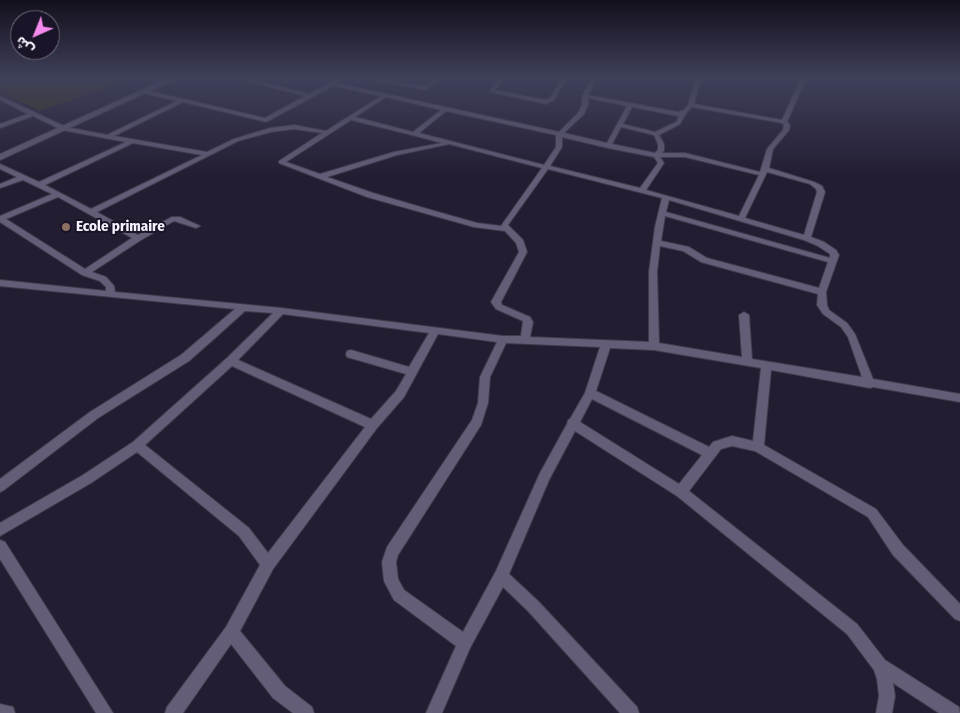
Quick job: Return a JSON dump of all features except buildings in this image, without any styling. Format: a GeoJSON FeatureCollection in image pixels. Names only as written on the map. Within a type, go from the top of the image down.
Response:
{"type":"FeatureCollection","features":[{"type":"Feature","properties":{"kind":"main road"},"geometry":{"type":"LineString","coordinates":[[0,157],[103,111]]}},
{"type":"Feature","properties":{"kind":"street"},"geometry":{"type":"LineString","coordinates":[[28,111],[64,129],[209,154]]}},
{"type":"Feature","properties":{"kind":"street"},"geometry":{"type":"LineString","coordinates":[[107,136],[159,111]]}},
{"type":"Feature","properties":{"kind":"street"},"geometry":{"type":"LineString","coordinates":[[230,111],[328,133]]}},
{"type":"Feature","properties":{"kind":"street"},"geometry":{"type":"LineString","coordinates":[[266,120],[282,111]]}},
{"type":"Feature","properties":{"kind":"street"},"geometry":{"type":"LineString","coordinates":[[361,111],[281,162],[370,195],[477,226],[508,229]]}},
{"type":"Feature","properties":{"kind":"street"},"geometry":{"type":"LineString","coordinates":[[414,134],[442,111]]}},
{"type":"Feature","properties":{"kind":"street"},"geometry":{"type":"LineString","coordinates":[[450,111],[608,146],[656,155],[685,155],[812,183],[819,188],[820,192],[806,238]]}},
{"type":"Feature","properties":{"kind":"street"},"geometry":{"type":"LineString","coordinates":[[524,340],[527,319],[500,307],[496,302],[523,252],[520,242],[505,223],[546,167],[558,146],[559,135],[582,111]]}},
{"type":"Feature","properties":{"kind":"street"},"geometry":{"type":"LineString","coordinates":[[608,146],[627,111]]}},
{"type":"Feature","properties":{"kind":"street"},"geometry":{"type":"LineString","coordinates":[[660,111],[673,114],[683,113]]}},
{"type":"Feature","properties":{"kind":"street"},"geometry":{"type":"LineString","coordinates":[[725,111],[784,122]]}},
{"type":"Feature","properties":{"kind":"street"},"geometry":{"type":"LineString","coordinates":[[784,122],[789,111]]}},
{"type":"Feature","properties":{"kind":"street"},"geometry":{"type":"LineString","coordinates":[[656,134],[678,123],[683,113]]}},
{"type":"Feature","properties":{"kind":"street"},"geometry":{"type":"LineString","coordinates":[[0,126],[34,114]]}},
{"type":"Feature","properties":{"kind":"street"},"geometry":{"type":"LineString","coordinates":[[351,118],[742,217],[821,244],[834,252],[835,256],[822,292],[824,309],[844,326],[854,341],[870,384]]}},
{"type":"Feature","properties":{"kind":"street"},"geometry":{"type":"LineString","coordinates":[[264,132],[269,126],[266,120]]}},
{"type":"Feature","properties":{"kind":"street"},"geometry":{"type":"LineString","coordinates":[[742,217],[763,172],[772,145],[786,130],[787,125],[784,122]]}},
{"type":"Feature","properties":{"kind":"street"},"geometry":{"type":"LineString","coordinates":[[619,125],[656,134],[660,139],[662,147],[656,155]]}},
{"type":"Feature","properties":{"kind":"street"},"geometry":{"type":"LineString","coordinates":[[92,212],[228,143],[264,132],[294,127]]}},
{"type":"Feature","properties":{"kind":"street"},"geometry":{"type":"LineString","coordinates":[[39,185],[132,141]]}},
{"type":"Feature","properties":{"kind":"street"},"geometry":{"type":"LineString","coordinates":[[322,176],[396,152],[452,143]]}},
{"type":"Feature","properties":{"kind":"street"},"geometry":{"type":"LineString","coordinates":[[642,191],[661,163],[656,155]]}},
{"type":"Feature","properties":{"kind":"street"},"geometry":{"type":"LineString","coordinates":[[0,166],[58,194],[138,238]]}},
{"type":"Feature","properties":{"kind":"street"},"geometry":{"type":"LineString","coordinates":[[0,186],[24,177]]}},
{"type":"Feature","properties":{"kind":"street"},"geometry":{"type":"LineString","coordinates":[[0,220],[58,194]]}},
{"type":"Feature","properties":{"kind":"street"},"geometry":{"type":"LineString","coordinates":[[654,346],[652,272],[666,197]]}},
{"type":"Feature","properties":{"kind":"street"},"geometry":{"type":"LineString","coordinates":[[663,213],[834,261]]}},
{"type":"Feature","properties":{"kind":"street"},"geometry":{"type":"LineString","coordinates":[[85,273],[138,238],[175,218],[196,226]]}},
{"type":"Feature","properties":{"kind":"street"},"geometry":{"type":"LineString","coordinates":[[0,220],[85,273],[103,279],[110,286],[110,294]]}},
{"type":"Feature","properties":{"kind":"street"},"geometry":{"type":"LineString","coordinates":[[657,243],[686,249],[704,260],[822,292]]}},
{"type":"Feature","properties":{"kind":"street"},"geometry":{"type":"LineString","coordinates":[[0,283],[281,311],[502,339],[654,346],[960,398]]}},
{"type":"Feature","properties":{"kind":"street"},"geometry":{"type":"LineString","coordinates":[[0,486],[94,415],[185,358],[243,307]]}},
{"type":"Feature","properties":{"kind":"street"},"geometry":{"type":"LineString","coordinates":[[0,530],[87,478],[137,445],[230,361],[281,311]]}},
{"type":"Feature","properties":{"kind":"street"},"geometry":{"type":"LineString","coordinates":[[744,315],[747,362]]}},
{"type":"Feature","properties":{"kind":"street"},"geometry":{"type":"LineString","coordinates":[[173,713],[231,632],[268,564],[373,425],[400,394],[435,330]]}},
{"type":"Feature","properties":{"kind":"street"},"geometry":{"type":"LineString","coordinates":[[465,643],[399,596],[391,581],[389,562],[392,552],[478,422],[483,403],[487,369],[502,339]]}},
{"type":"Feature","properties":{"kind":"street"},"geometry":{"type":"LineString","coordinates":[[434,713],[465,643],[501,576],[544,477],[590,393],[606,345]]}},
{"type":"Feature","properties":{"kind":"street"},"geometry":{"type":"LineString","coordinates":[[351,354],[412,372]]}},
{"type":"Feature","properties":{"kind":"street"},"geometry":{"type":"LineString","coordinates":[[230,361],[373,425]]}},
{"type":"Feature","properties":{"kind":"street"},"geometry":{"type":"LineString","coordinates":[[758,446],[766,366]]}},
{"type":"Feature","properties":{"kind":"street"},"geometry":{"type":"LineString","coordinates":[[590,393],[709,453]]}},
{"type":"Feature","properties":{"kind":"street"},"geometry":{"type":"LineString","coordinates":[[572,423],[681,492],[840,618],[864,642],[880,665],[885,679],[887,696],[884,713]]}},
{"type":"Feature","properties":{"kind":"street"},"geometry":{"type":"LineString","coordinates":[[681,492],[717,445],[728,440],[758,446],[872,513],[898,550],[960,614]]}},
{"type":"Feature","properties":{"kind":"street"},"geometry":{"type":"LineString","coordinates":[[137,445],[244,532],[268,564]]}},
{"type":"Feature","properties":{"kind":"street"},"geometry":{"type":"LineString","coordinates":[[0,547],[105,713]]}},
{"type":"Feature","properties":{"kind":"street"},"geometry":{"type":"LineString","coordinates":[[501,576],[533,606],[631,713]]}},
{"type":"Feature","properties":{"kind":"street"},"geometry":{"type":"LineString","coordinates":[[231,632],[279,692],[306,713]]}},
{"type":"Feature","properties":{"kind":"street"},"geometry":{"type":"LineString","coordinates":[[880,665],[953,713]]}},
{"type":"Feature","properties":{"kind":"street"},"geometry":{"type":"LineString","coordinates":[[0,712],[7,713]]}},
{"type":"Feature","properties":{"kind":"place","name":"Ecole primaire"},"geometry":{"type":"Point","coordinates":[66,227]}}]}
